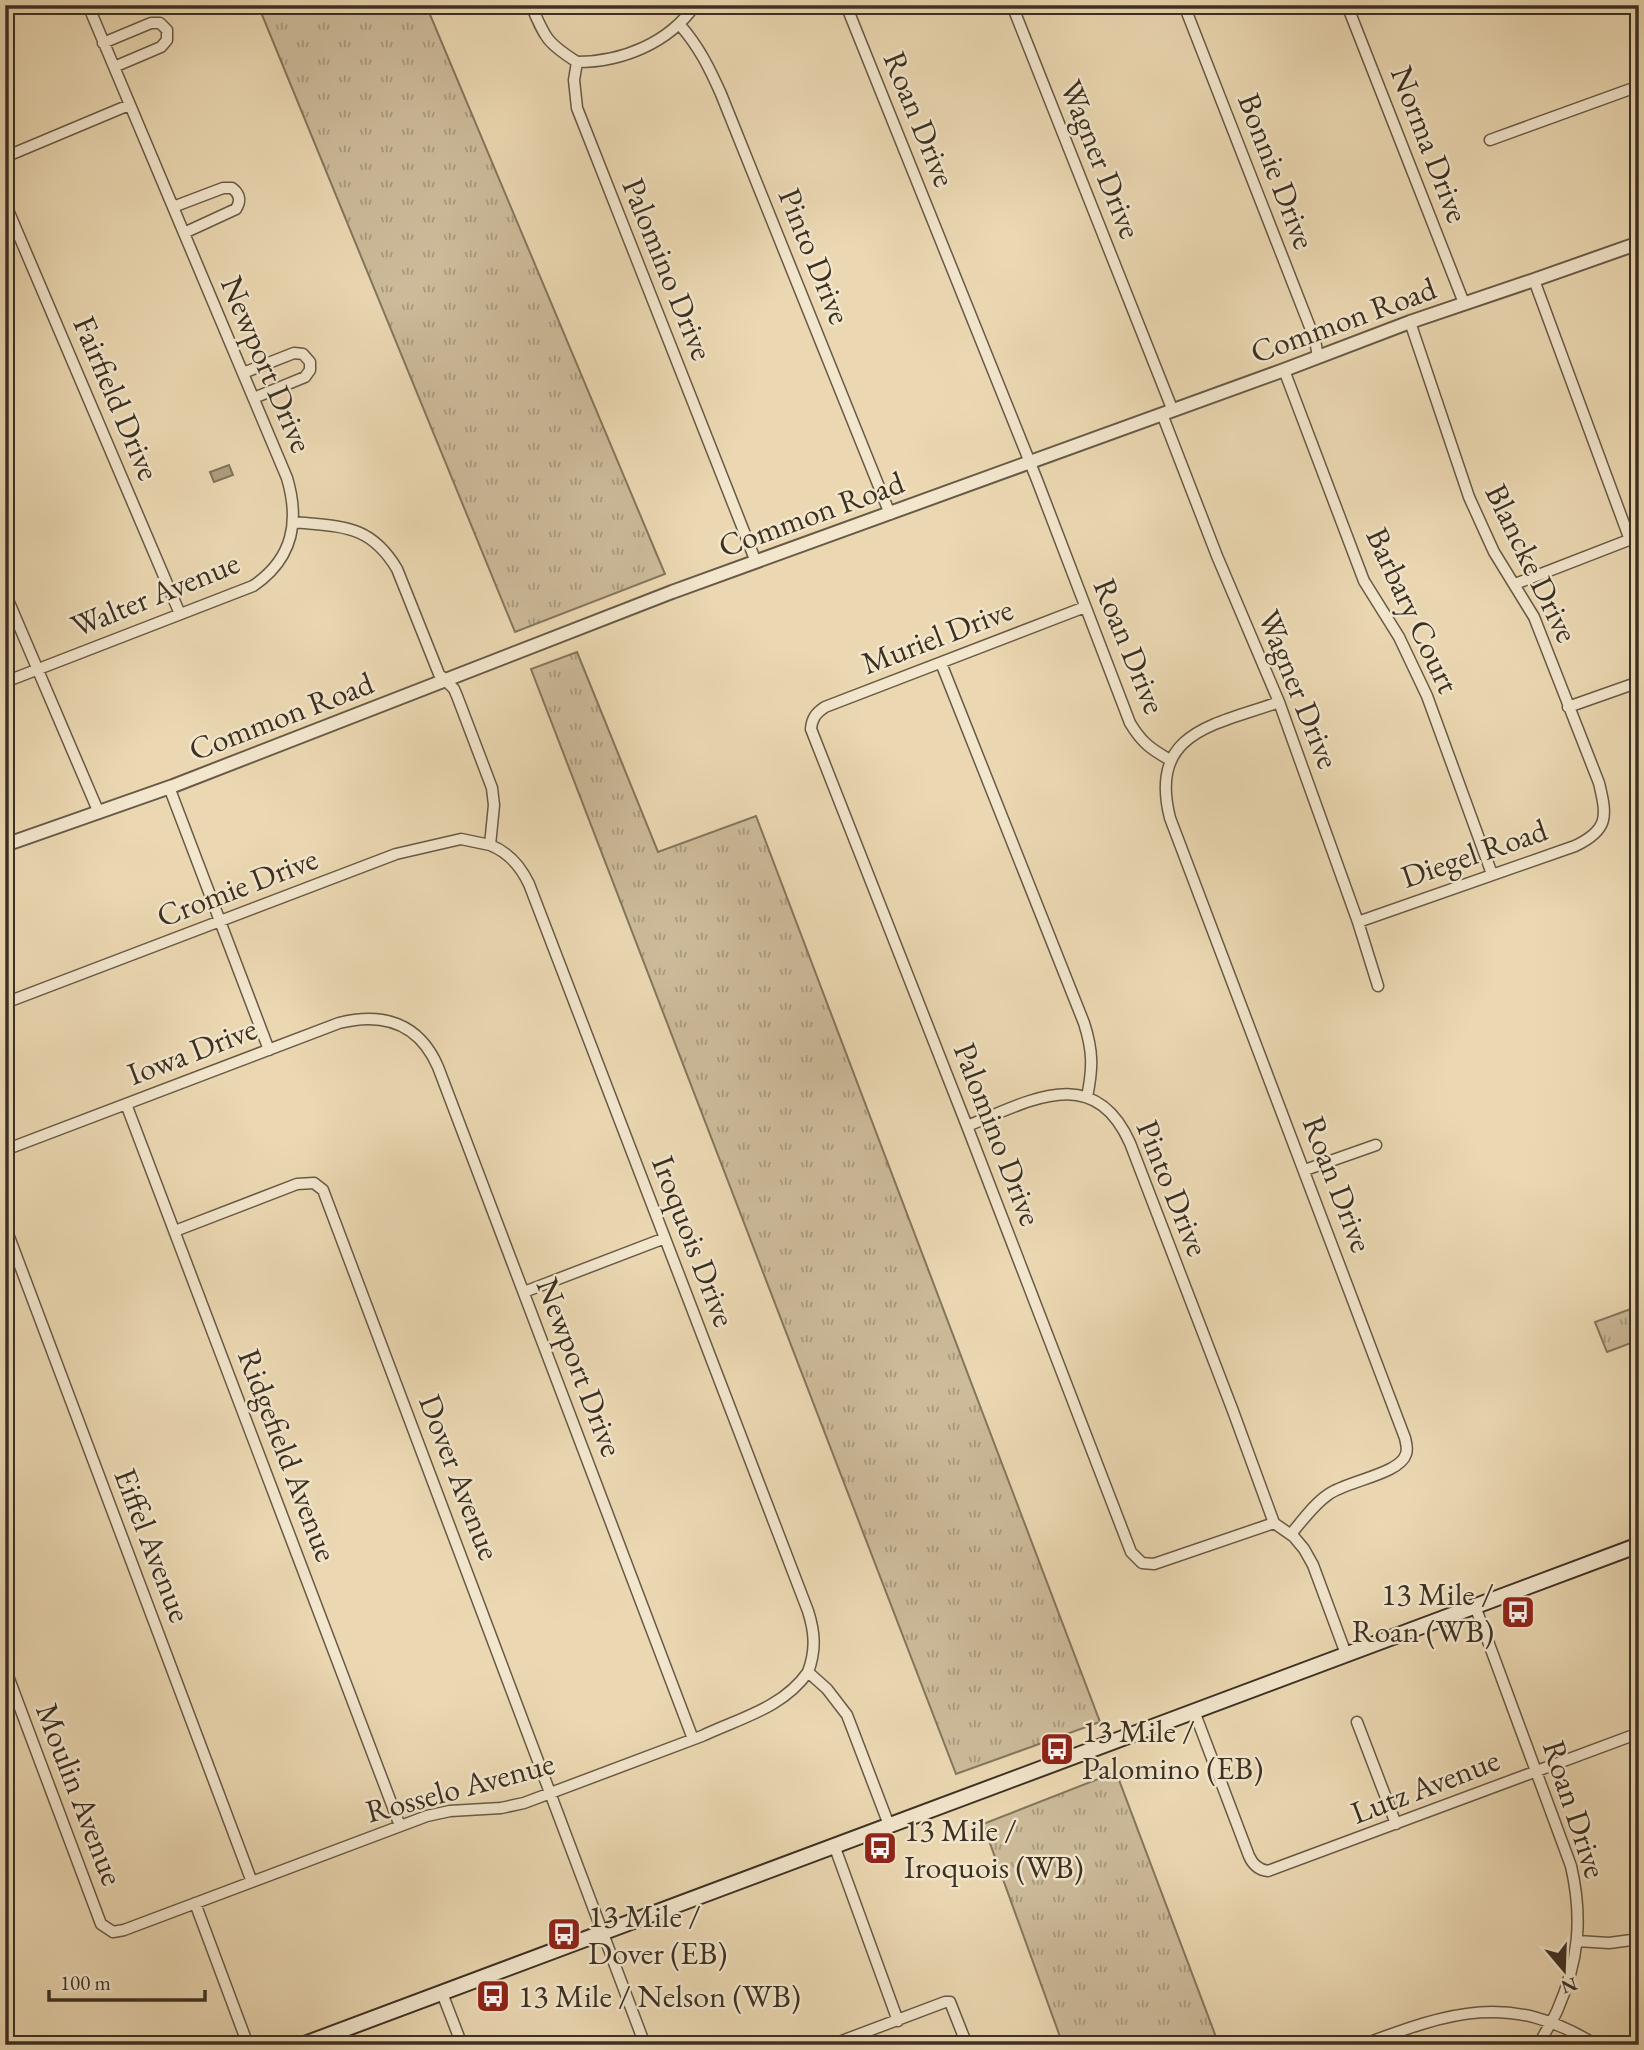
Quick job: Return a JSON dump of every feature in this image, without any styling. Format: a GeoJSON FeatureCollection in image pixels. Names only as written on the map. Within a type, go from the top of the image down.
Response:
{"type":"FeatureCollection","features":[{"type":"Feature","properties":{"kind":"main road"},"geometry":{"type":"LineString","coordinates":[[307,2044],[1639,1545]]}},
{"type":"Feature","properties":{"kind":"street","name":"Newport Drive"},"geometry":{"type":"LineString","coordinates":[[88,5],[287,478],[294,504],[294,522]]}},
{"type":"Feature","properties":{"kind":"street"},"geometry":{"type":"LineString","coordinates":[[531,5],[548,40],[577,62],[616,57],[652,43],[680,25],[695,5]]}},
{"type":"Feature","properties":{"kind":"street","name":"Roan Drive"},"geometry":{"type":"LineString","coordinates":[[846,5],[1030,462],[1130,723],[1150,749],[1170,760],[1165,780],[1170,818],[1405,1438],[1406,1457],[1394,1468],[1351,1483],[1328,1495],[1316,1504],[1291,1534]]}},
{"type":"Feature","properties":{"kind":"street","name":"Wagner Drive"},"geometry":{"type":"LineString","coordinates":[[1012,5],[1168,412],[1217,556],[1279,702],[1358,922],[1378,986]]}},
{"type":"Feature","properties":{"kind":"street","name":"Bonnie Drive"},"geometry":{"type":"LineString","coordinates":[[1184,5],[1315,340],[1318,357]]}},
{"type":"Feature","properties":{"kind":"street","name":"Norma Drive"},"geometry":{"type":"LineString","coordinates":[[1347,5],[1464,303]]}},
{"type":"Feature","properties":{"kind":"street"},"geometry":{"type":"LineString","coordinates":[[103,43],[151,23],[160,23],[167,30],[167,40],[161,47],[114,67]]}},
{"type":"Feature","properties":{"kind":"street","name":"Pinto Drive"},"geometry":{"type":"LineString","coordinates":[[680,25],[696,43],[717,84],[890,514]]}},
{"type":"Feature","properties":{"kind":"street","name":"Palomino Drive"},"geometry":{"type":"LineString","coordinates":[[577,62],[574,80],[577,108],[756,562]]}},
{"type":"Feature","properties":{"kind":"street"},"geometry":{"type":"LineString","coordinates":[[1490,140],[1639,86]]}},
{"type":"Feature","properties":{"kind":"street"},"geometry":{"type":"LineString","coordinates":[[5,157],[129,105]]}},
{"type":"Feature","properties":{"kind":"street"},"geometry":{"type":"LineString","coordinates":[[173,207],[223,188],[232,188],[238,195],[236,209],[184,233]]}},
{"type":"Feature","properties":{"kind":"street","name":"Fairfield Drive"},"geometry":{"type":"LineString","coordinates":[[5,203],[180,614]]}},
{"type":"Feature","properties":{"kind":"street","name":"Common Road"},"geometry":{"type":"LineString","coordinates":[[5,845],[169,788],[672,592],[1410,322],[1639,243]]}},
{"type":"Feature","properties":{"kind":"street"},"geometry":{"type":"LineString","coordinates":[[1515,584],[1634,538],[1534,281]]}},
{"type":"Feature","properties":{"kind":"street","name":"Blancke Drive"},"geometry":{"type":"LineString","coordinates":[[1410,322],[1469,497],[1486,537],[1534,617],[1599,783],[1605,810],[1603,826]]}},
{"type":"Feature","properties":{"kind":"street"},"geometry":{"type":"LineString","coordinates":[[243,373],[294,353],[303,354],[310,362],[310,370],[305,377],[254,398]]}},
{"type":"Feature","properties":{"kind":"street","name":"Barbary Court"},"geometry":{"type":"LineString","coordinates":[[1284,370],[1364,581],[1399,637],[1427,696],[1492,874]]}},
{"type":"Feature","properties":{"kind":"street"},"geometry":{"type":"LineString","coordinates":[[294,522],[346,527],[358,531],[387,553],[401,579],[439,674],[454,689],[490,783],[494,805],[490,845]]}},
{"type":"Feature","properties":{"kind":"street","name":"Walter Avenue"},"geometry":{"type":"LineString","coordinates":[[5,682],[243,590],[262,580],[282,556],[294,522]]}},
{"type":"Feature","properties":{"kind":"street"},"geometry":{"type":"LineString","coordinates":[[5,593],[99,813]]}},
{"type":"Feature","properties":{"kind":"street","name":"Muriel Drive"},"geometry":{"type":"LineString","coordinates":[[812,720],[817,712],[825,707],[1085,607]]}},
{"type":"Feature","properties":{"kind":"street"},"geometry":{"type":"LineString","coordinates":[[941,663],[1084,1023],[1092,1057],[1087,1097],[1053,1094],[967,1126]]}},
{"type":"Feature","properties":{"kind":"street"},"geometry":{"type":"LineString","coordinates":[[1569,707],[1639,682]]}},
{"type":"Feature","properties":{"kind":"street"},"geometry":{"type":"LineString","coordinates":[[1170,760],[1181,744],[1200,730],[1279,702]]}},
{"type":"Feature","properties":{"kind":"street","name":"Palomino Drive"},"geometry":{"type":"LineString","coordinates":[[812,720],[814,741],[967,1126],[1126,1543],[1136,1559],[1142,1563],[1154,1564],[1274,1523]]}},
{"type":"Feature","properties":{"kind":"street"},"geometry":{"type":"LineString","coordinates":[[169,788],[269,1050]]}},
{"type":"Feature","properties":{"kind":"street","name":"Diegel Road"},"geometry":{"type":"LineString","coordinates":[[1358,922],[1575,846],[1595,835],[1603,826]]}},
{"type":"Feature","properties":{"kind":"street","name":"Cromie Drive"},"geometry":{"type":"LineString","coordinates":[[5,1003],[396,854],[461,839],[490,845]]}},
{"type":"Feature","properties":{"kind":"street","name":"Iroquois Drive"},"geometry":{"type":"LineString","coordinates":[[490,845],[514,862],[529,884],[812,1623],[815,1645],[808,1672]]}},
{"type":"Feature","properties":{"kind":"street","name":"Iowa Drive"},"geometry":{"type":"LineString","coordinates":[[5,1150],[339,1023],[358,1018],[375,1018],[401,1025]]}},
{"type":"Feature","properties":{"kind":"street","name":"Newport Drive"},"geometry":{"type":"LineString","coordinates":[[401,1025],[424,1043],[435,1060],[693,1739]]}},
{"type":"Feature","properties":{"kind":"street","name":"Pinto Drive"},"geometry":{"type":"LineString","coordinates":[[1087,1097],[1106,1107],[1123,1128],[1274,1523]]}},
{"type":"Feature","properties":{"kind":"street","name":"Ridgefield Avenue"},"geometry":{"type":"LineString","coordinates":[[127,1104],[400,1826]]}},
{"type":"Feature","properties":{"kind":"street"},"geometry":{"type":"LineString","coordinates":[[1305,1170],[1376,1145]]}},
{"type":"Feature","properties":{"kind":"street","name":"Dover Avenue"},"geometry":{"type":"LineString","coordinates":[[175,1231],[297,1184],[314,1183],[323,1190],[603,1932]]}},
{"type":"Feature","properties":{"kind":"street","name":"Eiffel Avenue"},"geometry":{"type":"LineString","coordinates":[[5,1226],[252,1882]]}},
{"type":"Feature","properties":{"kind":"street"},"geometry":{"type":"LineString","coordinates":[[524,1292],[665,1238]]}},
{"type":"Feature","properties":{"kind":"street"},"geometry":{"type":"LineString","coordinates":[[1274,1523],[1291,1534],[1313,1565],[1346,1654]]}},
{"type":"Feature","properties":{"kind":"street","name":"Roan Drive"},"geometry":{"type":"LineString","coordinates":[[1475,1606],[1570,1866],[1578,1904],[1577,1941],[1572,1971],[1551,2022]]}},
{"type":"Feature","properties":{"kind":"street","name":"Moulin Avenue"},"geometry":{"type":"LineString","coordinates":[[5,1668],[101,1924],[113,1933]]}},
{"type":"Feature","properties":{"kind":"street"},"geometry":{"type":"LineString","coordinates":[[808,1672],[827,1689],[847,1715],[889,1825]]}},
{"type":"Feature","properties":{"kind":"street","name":"Rosselo Avenue"},"geometry":{"type":"LineString","coordinates":[[113,1933],[442,1812],[513,1806],[551,1793],[693,1739],[776,1703],[792,1692],[808,1672]]}},
{"type":"Feature","properties":{"kind":"street","name":"Lutz Avenue"},"geometry":{"type":"LineString","coordinates":[[1194,1711],[1249,1856],[1261,1870],[1268,1871],[1639,1733]]}},
{"type":"Feature","properties":{"kind":"street"},"geometry":{"type":"LineString","coordinates":[[1357,1722],[1396,1824]]}},
{"type":"Feature","properties":{"kind":"street"},"geometry":{"type":"LineString","coordinates":[[834,1845],[898,2021]]}},
{"type":"Feature","properties":{"kind":"street"},"geometry":{"type":"LineString","coordinates":[[195,1903],[248,2045]]}},
{"type":"Feature","properties":{"kind":"street"},"geometry":{"type":"LineString","coordinates":[[603,1932],[645,2045]]}},
{"type":"Feature","properties":{"kind":"street"},"geometry":{"type":"LineString","coordinates":[[1577,1941],[1609,1943],[1639,1939]]}},
{"type":"Feature","properties":{"kind":"street"},"geometry":{"type":"LineString","coordinates":[[442,1993],[462,2045]]}},
{"type":"Feature","properties":{"kind":"street"},"geometry":{"type":"LineString","coordinates":[[831,2045],[950,2002],[967,2045]]}},
{"type":"Feature","properties":{"kind":"street"},"geometry":{"type":"LineString","coordinates":[[1362,2045],[1423,2022],[1457,2014],[1498,2012],[1551,2022],[1596,2045]]}},
{"type":"Feature","properties":{"kind":"street"},"geometry":{"type":"LineString","coordinates":[[1539,2045],[1551,2022]]}},
{"type":"Feature","properties":{"kind":"green space"},"geometry":{"type":"Polygon","coordinates":[[[258,5],[426,5],[665,574],[515,632],[258,5]]]}},
{"type":"Feature","properties":{"kind":"green space"},"geometry":{"type":"Polygon","coordinates":[[[577,652],[658,852],[756,816],[1100,1722],[956,1774],[531,669],[577,652]]]}},
{"type":"Feature","properties":{"kind":"green space"},"geometry":{"type":"Polygon","coordinates":[[[1639,1306],[1639,1340],[1607,1352],[1595,1322],[1639,1306]]]}},
{"type":"Feature","properties":{"kind":"green space"},"geometry":{"type":"Polygon","coordinates":[[[1116,1772],[1219,2045],[1063,2045],[983,1824],[1116,1772]]]}},
{"type":"Feature","properties":{"kind":"water"},"geometry":{"type":"Polygon","coordinates":[[[229,465],[233,475],[214,482],[210,472],[229,465]]]}},
{"type":"Feature","properties":{"kind":"place","name":"13 Mile / Roan (WB)"},"geometry":{"type":"Point","coordinates":[1518,1612]}},
{"type":"Feature","properties":{"kind":"place","name":"13 Mile / Palomino (EB)"},"geometry":{"type":"Point","coordinates":[1057,1749]}},
{"type":"Feature","properties":{"kind":"place","name":"13 Mile / Iroquois (WB)"},"geometry":{"type":"Point","coordinates":[880,1848]}},
{"type":"Feature","properties":{"kind":"place","name":"13 Mile / Dover (EB)"},"geometry":{"type":"Point","coordinates":[564,1934]}},
{"type":"Feature","properties":{"kind":"place","name":"13 Mile / Nelson (WB)"},"geometry":{"type":"Point","coordinates":[493,1996]}}]}
